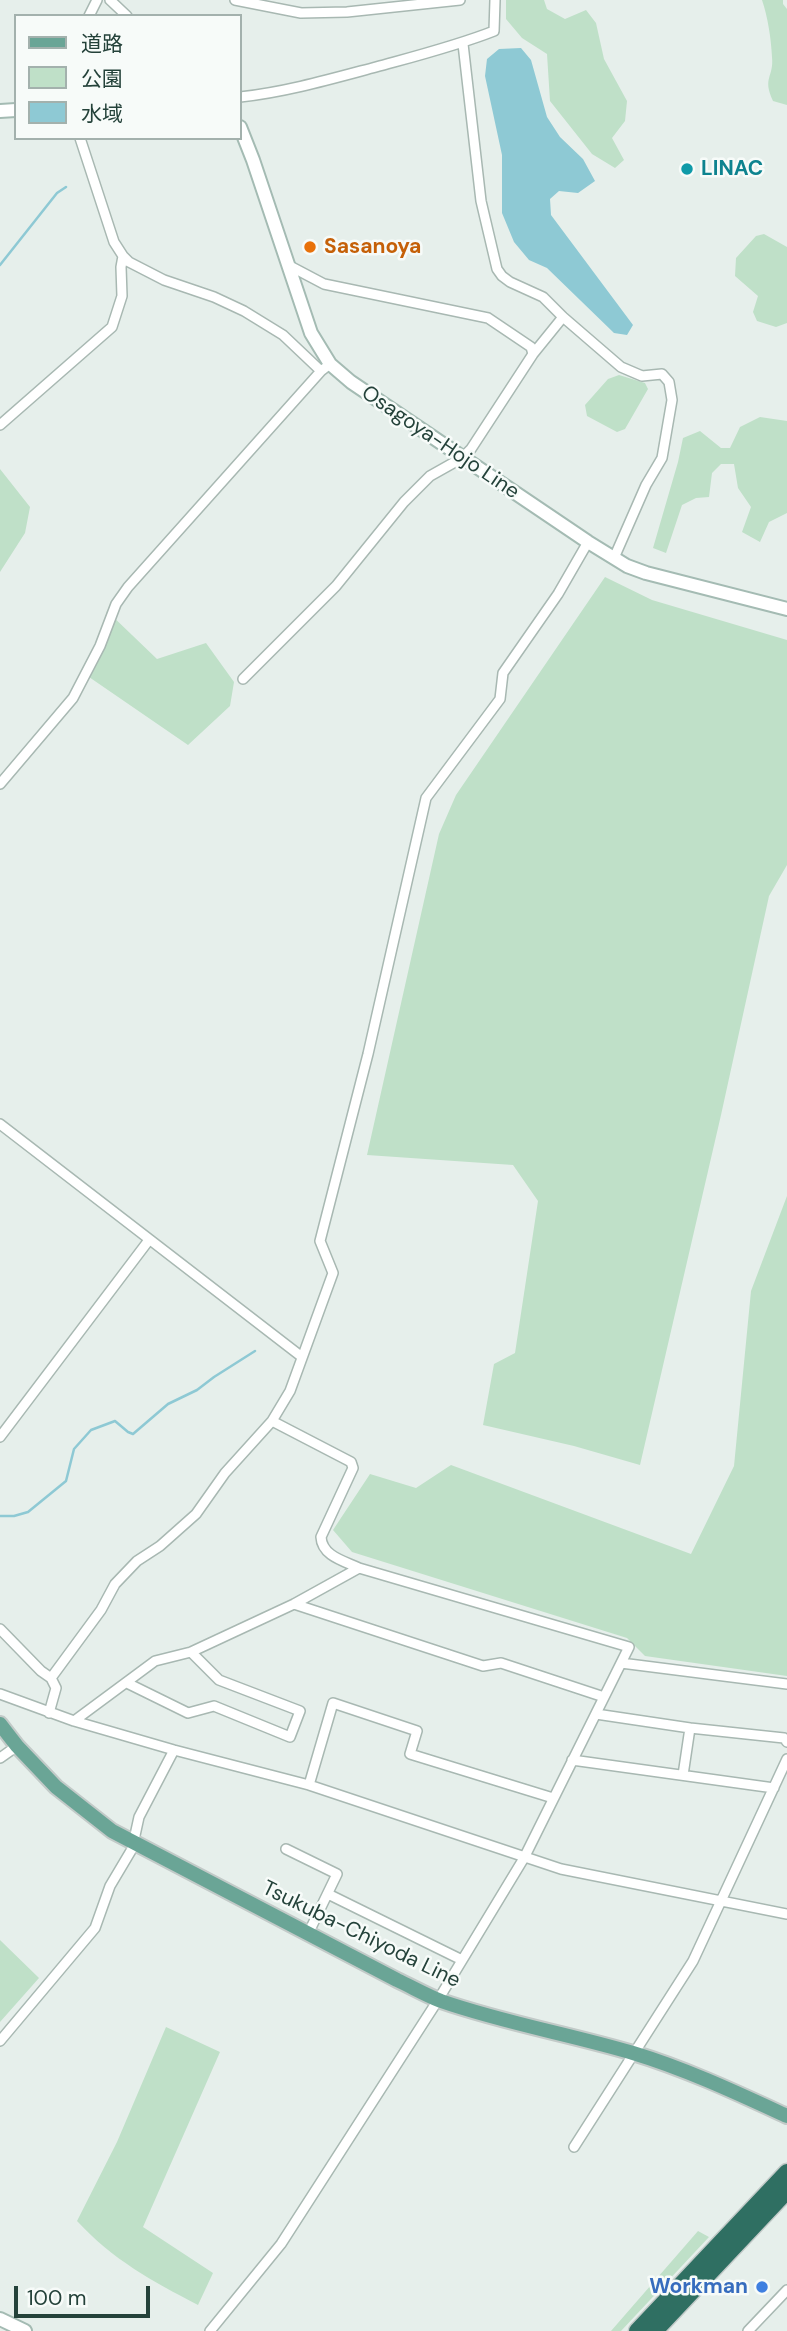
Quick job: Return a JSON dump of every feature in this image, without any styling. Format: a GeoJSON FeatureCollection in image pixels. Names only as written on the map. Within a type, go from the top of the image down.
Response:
{"type":"FeatureCollection","features":[{"type":"Feature","properties":{"kind":"highway"},"geometry":{"type":"LineString","coordinates":[[637,2331],[787,2172]]}},
{"type":"Feature","properties":{"kind":"highway"},"geometry":{"type":"LineString","coordinates":[[655,2331],[787,2190]]}},
{"type":"Feature","properties":{"kind":"main road","name":"Osagoya-Hojo Line"},"geometry":{"type":"LineString","coordinates":[[242,132],[326,368],[614,558],[646,573],[787,609]]}},
{"type":"Feature","properties":{"kind":"main road","name":"Tsukuba-Chiyoda Line"},"geometry":{"type":"LineString","coordinates":[[0,1724],[41,1772],[83,1810],[133,1843],[438,2000],[634,2054],[694,2075],[787,2116]]}},
{"type":"Feature","properties":{"kind":"main road"},"geometry":{"type":"LineString","coordinates":[[0,2319],[25,2331]]}},
{"type":"Feature","properties":{"kind":"street"},"geometry":{"type":"LineString","coordinates":[[110,0],[125,14]]}},
{"type":"Feature","properties":{"kind":"street"},"geometry":{"type":"LineString","coordinates":[[235,0],[301,13],[347,12],[460,0]]}},
{"type":"Feature","properties":{"kind":"street"},"geometry":{"type":"LineString","coordinates":[[242,97],[326,80],[463,44],[494,31],[495,0]]}},
{"type":"Feature","properties":{"kind":"street"},"geometry":{"type":"LineString","coordinates":[[463,44],[481,201],[502,276],[543,297],[621,368],[642,376],[662,374],[669,382],[672,400],[662,458],[646,485],[614,558]]}},
{"type":"Feature","properties":{"kind":"street"},"geometry":{"type":"LineString","coordinates":[[0,784],[73,698],[100,646],[116,604],[128,587],[326,368],[283,335],[244,311],[214,297],[164,280],[123,257],[114,242],[81,140]]}},
{"type":"Feature","properties":{"kind":"street"},"geometry":{"type":"LineString","coordinates":[[0,425],[112,327],[122,296],[123,257]]}},
{"type":"Feature","properties":{"kind":"street"},"geometry":{"type":"LineString","coordinates":[[288,265],[324,284],[488,318],[531,347],[533,354]]}},
{"type":"Feature","properties":{"kind":"street"},"geometry":{"type":"LineString","coordinates":[[243,679],[336,586],[404,502],[429,476],[462,458],[471,449],[533,354],[563,317]]}},
{"type":"Feature","properties":{"kind":"street"},"geometry":{"type":"LineString","coordinates":[[51,1678],[102,1610],[115,1584],[137,1561],[160,1546],[196,1514],[226,1473],[272,1421],[290,1391],[333,1273],[320,1241],[368,1054],[426,798],[500,699],[503,673],[558,594],[588,542]]}},
{"type":"Feature","properties":{"kind":"street"},"geometry":{"type":"LineString","coordinates":[[0,1124],[302,1357]]}},
{"type":"Feature","properties":{"kind":"street"},"geometry":{"type":"LineString","coordinates":[[0,1437],[149,1240]]}},
{"type":"Feature","properties":{"kind":"street"},"geometry":{"type":"LineString","coordinates":[[210,2331],[281,2244],[438,2000],[524,1858],[629,1647],[359,1568],[328,1553],[321,1545],[321,1537],[353,1468],[351,1462],[272,1421]]}},
{"type":"Feature","properties":{"kind":"street"},"geometry":{"type":"LineString","coordinates":[[74,1721],[155,1661],[191,1652],[294,1604],[359,1568]]}},
{"type":"Feature","properties":{"kind":"street"},"geometry":{"type":"LineString","coordinates":[[294,1604],[483,1666],[501,1663],[604,1697]]}},
{"type":"Feature","properties":{"kind":"street"},"geometry":{"type":"LineString","coordinates":[[0,1629],[51,1678],[57,1688],[49,1713]]}},
{"type":"Feature","properties":{"kind":"street"},"geometry":{"type":"LineString","coordinates":[[127,1683],[188,1713],[214,1706],[290,1737],[300,1711],[219,1680],[191,1652]]}},
{"type":"Feature","properties":{"kind":"street"},"geometry":{"type":"LineString","coordinates":[[621,1663],[787,1684]]}},
{"type":"Feature","properties":{"kind":"street"},"geometry":{"type":"LineString","coordinates":[[0,1695],[74,1721],[309,1785],[561,1869],[787,1914]]}},
{"type":"Feature","properties":{"kind":"street"},"geometry":{"type":"LineString","coordinates":[[309,1785],[332,1703],[417,1731],[410,1754],[553,1798]]}},
{"type":"Feature","properties":{"kind":"street"},"geometry":{"type":"LineString","coordinates":[[596,1714],[785,1738],[787,1742]]}},
{"type":"Feature","properties":{"kind":"street"},"geometry":{"type":"LineString","coordinates":[[683,1775],[690,1728]]}},
{"type":"Feature","properties":{"kind":"street"},"geometry":{"type":"LineString","coordinates":[[0,1758],[17,1746]]}},
{"type":"Feature","properties":{"kind":"street"},"geometry":{"type":"LineString","coordinates":[[0,2041],[95,1928],[110,1886],[132,1849],[139,1817],[174,1750]]}},
{"type":"Feature","properties":{"kind":"street"},"geometry":{"type":"LineString","coordinates":[[574,2147],[693,1961],[787,1759]]}},
{"type":"Feature","properties":{"kind":"street"},"geometry":{"type":"LineString","coordinates":[[572,1760],[774,1788]]}},
{"type":"Feature","properties":{"kind":"street"},"geometry":{"type":"LineString","coordinates":[[286,1849],[337,1874],[308,1934]]}},
{"type":"Feature","properties":{"kind":"street"},"geometry":{"type":"LineString","coordinates":[[328,1894],[462,1960]]}},
{"type":"Feature","properties":{"kind":"street"},"geometry":{"type":"LineString","coordinates":[[748,2331],[787,2290]]}},
{"type":"Feature","properties":{"kind":"green space"},"geometry":{"type":"Polygon","coordinates":[[[506,0],[544,0],[547,9],[565,19],[586,10],[596,23],[604,59],[627,101],[625,121],[612,138],[624,160],[615,168],[592,154],[550,101],[547,54],[522,38],[506,19],[506,0]]]}},
{"type":"Feature","properties":{"kind":"green space"},"geometry":{"type":"Polygon","coordinates":[[[762,0],[783,0],[787,9],[787,105],[773,101],[768,87],[772,50],[762,0]]]}},
{"type":"Feature","properties":{"kind":"green space"},"geometry":{"type":"Polygon","coordinates":[[[764,234],[787,247],[787,323],[776,327],[757,321],[753,312],[758,296],[735,276],[736,258],[756,236],[764,234]]]}},
{"type":"Feature","properties":{"kind":"green space"},"geometry":{"type":"Polygon","coordinates":[[[619,375],[645,383],[648,389],[625,429],[617,432],[587,416],[585,405],[608,379],[619,375]]]}},
{"type":"Feature","properties":{"kind":"green space"},"geometry":{"type":"Polygon","coordinates":[[[760,417],[787,421],[787,513],[769,522],[760,542],[742,532],[751,507],[738,488],[734,464],[721,464],[712,473],[709,497],[696,498],[682,505],[666,553],[653,548],[683,438],[700,431],[721,448],[730,448],[740,427],[760,417]]]}},
{"type":"Feature","properties":{"kind":"green space"},"geometry":{"type":"Polygon","coordinates":[[[0,469],[30,507],[25,533],[0,572],[0,469]]]}},
{"type":"Feature","properties":{"kind":"green space"},"geometry":{"type":"Polygon","coordinates":[[[605,577],[652,600],[787,640],[787,865],[769,896],[640,1465],[574,1446],[483,1425],[494,1364],[515,1353],[538,1201],[513,1165],[367,1155],[439,834],[456,795],[605,577]]]}},
{"type":"Feature","properties":{"kind":"green space"},"geometry":{"type":"Polygon","coordinates":[[[107,611],[157,659],[206,643],[234,682],[230,706],[188,745],[89,677],[107,611]]]}},
{"type":"Feature","properties":{"kind":"green space"},"geometry":{"type":"Polygon","coordinates":[[[787,1196],[787,1676],[645,1656],[627,1638],[352,1552],[333,1530],[370,1474],[416,1488],[451,1465],[691,1554],[734,1466],[751,1291],[787,1196]]]}},
{"type":"Feature","properties":{"kind":"green space"},"geometry":{"type":"Polygon","coordinates":[[[0,1940],[39,1978],[0,2022],[0,1940]]]}},
{"type":"Feature","properties":{"kind":"green space"},"geometry":{"type":"Polygon","coordinates":[[[166,2027],[220,2052],[143,2227],[213,2273],[198,2305],[119,2258],[77,2221],[117,2142],[166,2027]]]}},
{"type":"Feature","properties":{"kind":"green space"},"geometry":{"type":"Polygon","coordinates":[[[698,2231],[709,2237],[621,2331],[611,2331],[698,2231]]]}},
{"type":"Feature","properties":{"kind":"water"},"geometry":{"type":"Polygon","coordinates":[[[521,48],[531,60],[547,117],[560,137],[583,159],[595,181],[578,193],[559,191],[550,199],[551,215],[633,325],[627,335],[614,333],[547,268],[529,260],[514,242],[502,213],[502,155],[485,76],[487,59],[499,49],[521,48]]]}},
{"type":"Feature","properties":{"kind":"waterway"},"geometry":{"type":"LineString","coordinates":[[0,265],[57,193],[66,187]]}},
{"type":"Feature","properties":{"kind":"waterway"},"geometry":{"type":"LineString","coordinates":[[0,1516],[28,1512],[66,1481],[74,1449],[91,1430],[115,1421],[133,1434],[168,1404],[197,1390],[255,1351]]}},
{"type":"Feature","properties":{"kind":"place","name":"LINAC"},"geometry":{"type":"Point","coordinates":[687,169]}},
{"type":"Feature","properties":{"kind":"place","name":"Sasanoya"},"geometry":{"type":"Point","coordinates":[310,247]}},
{"type":"Feature","properties":{"kind":"place","name":"Workman"},"geometry":{"type":"Point","coordinates":[762,2287]}}]}
